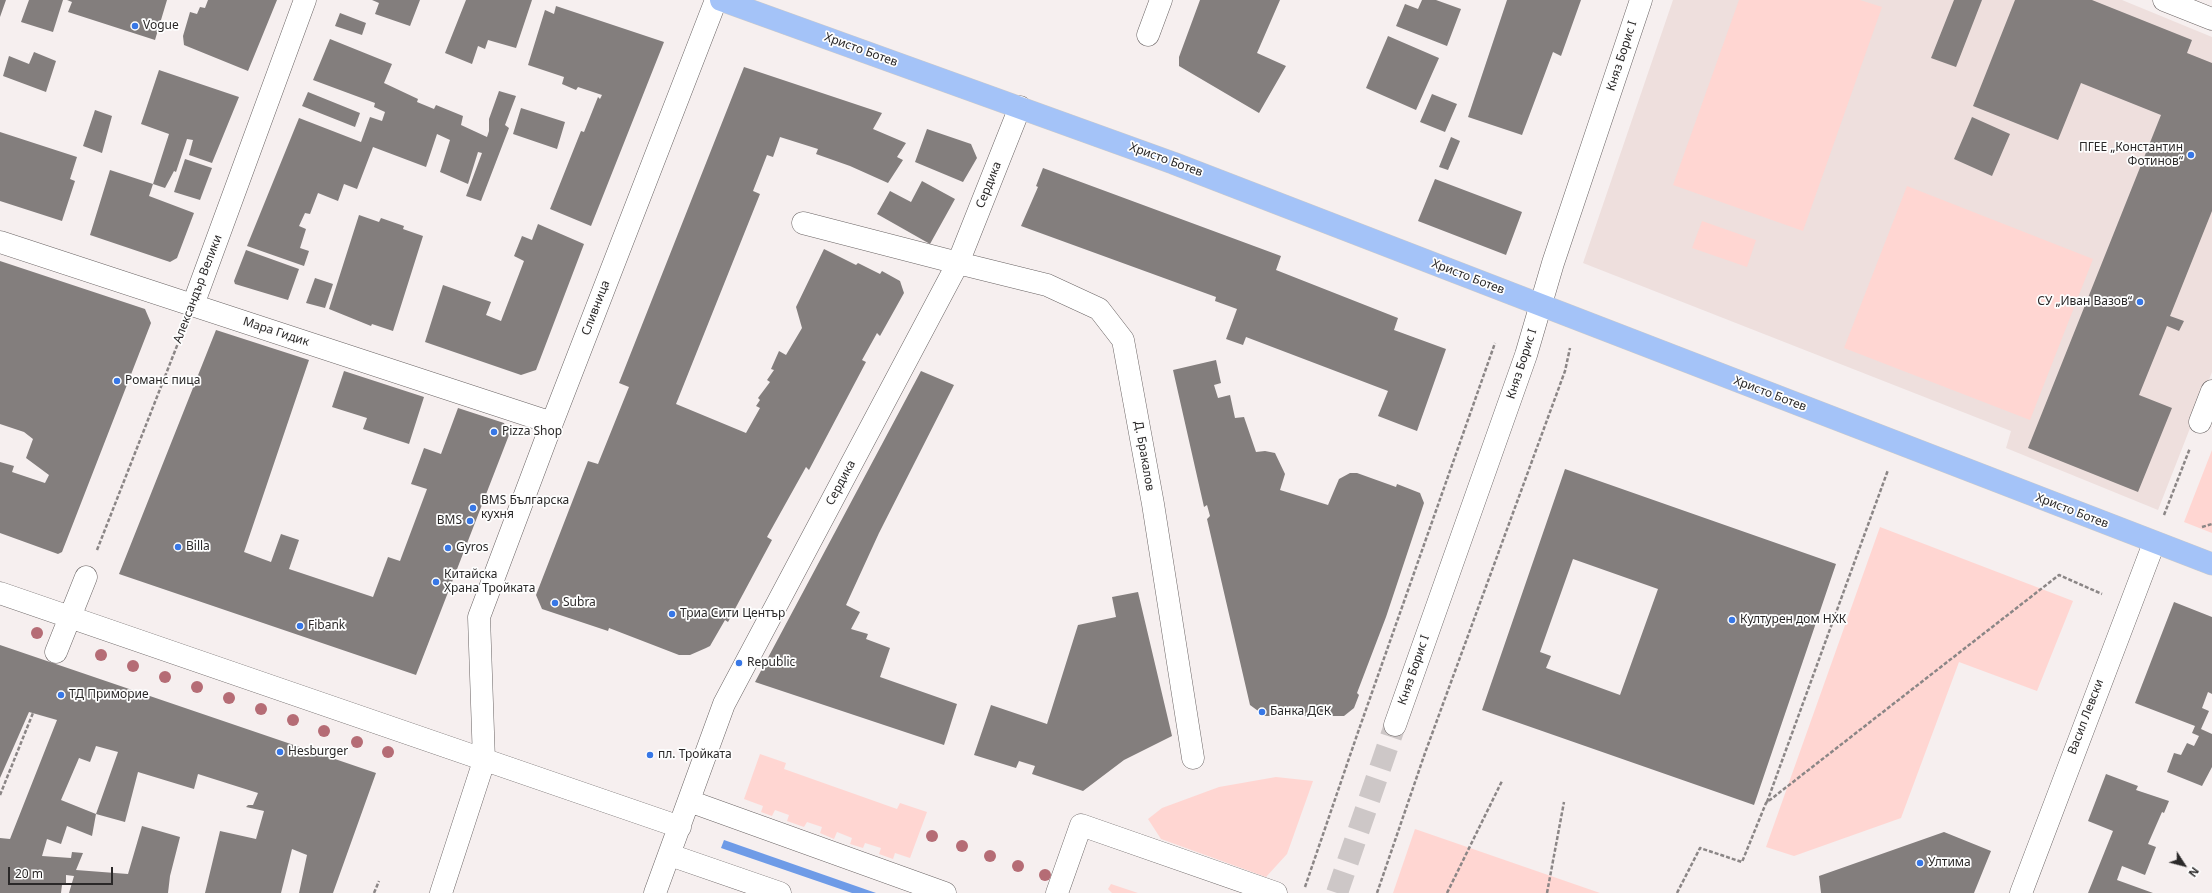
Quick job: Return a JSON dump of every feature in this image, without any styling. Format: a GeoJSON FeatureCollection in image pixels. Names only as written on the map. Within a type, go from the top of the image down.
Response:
{"type":"FeatureCollection","features":[{"type":"Feature","properties":{"kind":"main road","name":"Христо Ботев"},"geometry":{"type":"LineString","coordinates":[[721,0],[1180,165],[1577,320],[2212,564]]}},
{"type":"Feature","properties":{"kind":"street","name":"Александър Велики"},"geometry":{"type":"LineString","coordinates":[[193,305],[305,0]]}},
{"type":"Feature","properties":{"kind":"street","name":"Сливница"},"geometry":{"type":"LineString","coordinates":[[484,761],[479,617],[552,423],[716,0]]}},
{"type":"Feature","properties":{"kind":"street"},"geometry":{"type":"LineString","coordinates":[[1148,35],[1161,0]]}},
{"type":"Feature","properties":{"kind":"street","name":"Княз Борис I"},"geometry":{"type":"LineString","coordinates":[[1395,725],[1526,355],[1540,305],[1641,0]]}},
{"type":"Feature","properties":{"kind":"street"},"geometry":{"type":"LineString","coordinates":[[2164,0],[2212,19]]}},
{"type":"Feature","properties":{"kind":"street","name":"Сердика"},"geometry":{"type":"LineString","coordinates":[[655,893],[724,704],[958,263],[1020,107]]}},
{"type":"Feature","properties":{"kind":"street"},"geometry":{"type":"LineString","coordinates":[[803,223],[958,263]]}},
{"type":"Feature","properties":{"kind":"street","name":"Мара Гидик"},"geometry":{"type":"LineString","coordinates":[[0,242],[552,423]]}},
{"type":"Feature","properties":{"kind":"street","name":"Д. Бракалов"},"geometry":{"type":"LineString","coordinates":[[958,263],[1047,285],[1099,309],[1123,340],[1153,504],[1193,758]]}},
{"type":"Feature","properties":{"kind":"street"},"geometry":{"type":"LineString","coordinates":[[2200,422],[2212,391]]}},
{"type":"Feature","properties":{"kind":"street","name":"Васил Левски"},"geometry":{"type":"LineString","coordinates":[[2020,893],[2128,605],[2154,542]]}},
{"type":"Feature","properties":{"kind":"street"},"geometry":{"type":"LineString","coordinates":[[56,652],[86,577]]}},
{"type":"Feature","properties":{"kind":"street"},"geometry":{"type":"LineString","coordinates":[[0,593],[484,761],[680,827]]}},
{"type":"Feature","properties":{"kind":"street"},"geometry":{"type":"LineString","coordinates":[[441,893],[484,761]]}},
{"type":"Feature","properties":{"kind":"street"},"geometry":{"type":"LineString","coordinates":[[689,801],[945,893]]}},
{"type":"Feature","properties":{"kind":"street"},"geometry":{"type":"LineString","coordinates":[[1057,893],[1081,825],[1271,892]]}},
{"type":"Feature","properties":{"kind":"street"},"geometry":{"type":"LineString","coordinates":[[670,854],[780,893]]}},
{"type":"Feature","properties":{"kind":"path","name":"Александър Велики"},"geometry":{"type":"LineString","coordinates":[[86,577],[193,305]]}},
{"type":"Feature","properties":{"kind":"path"},"geometry":{"type":"LineString","coordinates":[[1377,893],[1425,753],[1564,371],[1577,320]]}},
{"type":"Feature","properties":{"kind":"path"},"geometry":{"type":"LineString","coordinates":[[1303,893],[1356,735],[1495,343]]}},
{"type":"Feature","properties":{"kind":"path"},"geometry":{"type":"LineString","coordinates":[[2154,542],[2200,422]]}},
{"type":"Feature","properties":{"kind":"path"},"geometry":{"type":"LineString","coordinates":[[1677,893],[1700,848],[1742,862],[1766,803],[1898,444]]}},
{"type":"Feature","properties":{"kind":"path"},"geometry":{"type":"LineString","coordinates":[[1766,803],[2059,575],[2128,605]]}},
{"type":"Feature","properties":{"kind":"path"},"geometry":{"type":"LineString","coordinates":[[0,795],[33,713]]}},
{"type":"Feature","properties":{"kind":"path"},"geometry":{"type":"LineString","coordinates":[[1447,893],[1502,781]]}},
{"type":"Feature","properties":{"kind":"path"},"geometry":{"type":"LineString","coordinates":[[1547,893],[1564,802]]}},
{"type":"Feature","properties":{"kind":"path"},"geometry":{"type":"LineString","coordinates":[[374,893],[378,881]]}},
{"type":"Feature","properties":{"kind":"shaded area"},"geometry":{"type":"Polygon","coordinates":[[[1673,0],[2122,0],[2212,37],[2212,372],[2158,510],[2006,448],[2011,431],[1583,263],[1673,0]]]}},
{"type":"Feature","properties":{"kind":"shaded area"},"geometry":{"type":"Polygon","coordinates":[[[1739,0],[1860,0],[1882,7],[1803,231],[1673,185],[1739,0]]]}},
{"type":"Feature","properties":{"kind":"shaded area"},"geometry":{"type":"Polygon","coordinates":[[[1907,186],[2093,259],[2030,420],[1844,348],[1907,186]]]}},
{"type":"Feature","properties":{"kind":"shaded area"},"geometry":{"type":"Polygon","coordinates":[[[1702,221],[1756,240],[1747,267],[1692,248],[1702,221]]]}},
{"type":"Feature","properties":{"kind":"shaded area"},"geometry":{"type":"Polygon","coordinates":[[[2212,450],[2212,533],[2184,522],[2212,450]]]}},
{"type":"Feature","properties":{"kind":"shaded area"},"geometry":{"type":"Polygon","coordinates":[[[1880,527],[2073,601],[2037,691],[1959,662],[1901,818],[1794,856],[1766,847],[1880,527]]]}},
{"type":"Feature","properties":{"kind":"shaded area"},"geometry":{"type":"Polygon","coordinates":[[[760,754],[786,763],[784,769],[897,809],[900,803],[927,812],[910,858],[895,853],[893,859],[879,854],[881,848],[865,843],[863,848],[850,844],[852,838],[837,832],[834,839],[820,833],[822,827],[807,822],[804,827],[787,821],[789,815],[775,810],[772,816],[761,812],[763,806],[744,799],[760,754]]]}},
{"type":"Feature","properties":{"kind":"shaded area"},"geometry":{"type":"Polygon","coordinates":[[[1276,777],[1313,781],[1287,854],[1266,877],[1161,839],[1148,819],[1162,808],[1219,787],[1276,777]]]}},
{"type":"Feature","properties":{"kind":"shaded area"},"geometry":{"type":"Polygon","coordinates":[[[1415,829],[1470,848],[1600,893],[1393,893],[1415,829]]]}},
{"type":"Feature","properties":{"kind":"shaded area"},"geometry":{"type":"Polygon","coordinates":[[[1111,884],[1138,893],[1112,893],[1108,889],[1111,884]]]}},
{"type":"Feature","properties":{"kind":"water"},"geometry":{"type":"Polygon","coordinates":[[[724,840],[876,893],[852,893],[721,848],[724,840]]]}},
{"type":"Feature","properties":{"kind":"building"},"geometry":{"type":"Polygon","coordinates":[[[0,0],[6,0],[0,17],[0,0]]]}},
{"type":"Feature","properties":{"kind":"building"},"geometry":{"type":"Polygon","coordinates":[[[29,0],[63,0],[53,32],[21,22],[29,0]]]}},
{"type":"Feature","properties":{"kind":"building","name":"Vogue"},"geometry":{"type":"Polygon","coordinates":[[[67,0],[167,0],[155,40],[68,12],[72,2],[67,0]]]}},
{"type":"Feature","properties":{"kind":"building"},"geometry":{"type":"Polygon","coordinates":[[[208,0],[277,0],[248,71],[184,45],[183,36],[190,12],[197,14],[200,7],[205,8],[208,0]]]}},
{"type":"Feature","properties":{"kind":"building"},"geometry":{"type":"Polygon","coordinates":[[[372,0],[420,0],[410,26],[375,14],[379,3],[372,0]]]}},
{"type":"Feature","properties":{"kind":"building"},"geometry":{"type":"Polygon","coordinates":[[[466,0],[532,0],[516,48],[488,40],[485,49],[478,46],[472,64],[445,53],[466,0]]]}},
{"type":"Feature","properties":{"kind":"building"},"geometry":{"type":"Polygon","coordinates":[[[1200,0],[1280,0],[1257,53],[1286,66],[1259,113],[1179,66],[1179,57],[1200,0]]]}},
{"type":"Feature","properties":{"kind":"building"},"geometry":{"type":"Polygon","coordinates":[[[1422,0],[1436,0],[1461,9],[1447,46],[1396,26],[1405,4],[1418,9],[1422,0]]]}},
{"type":"Feature","properties":{"kind":"building"},"geometry":{"type":"Polygon","coordinates":[[[1507,0],[1581,0],[1561,56],[1553,52],[1522,135],[1468,117],[1507,0]]]}},
{"type":"Feature","properties":{"kind":"building"},"geometry":{"type":"Polygon","coordinates":[[[1954,0],[1982,0],[1956,67],[1931,58],[1954,0]]]}},
{"type":"Feature","properties":{"kind":"building"},"geometry":{"type":"Polygon","coordinates":[[[2015,0],[2092,0],[2192,40],[2187,53],[2212,63],[2212,211],[2170,316],[2184,321],[2179,331],[2167,326],[2139,395],[2172,408],[2138,492],[2028,448],[2161,115],[2081,83],[2058,140],[1973,106],[2015,0]]]}},
{"type":"Feature","properties":{"kind":"building"},"geometry":{"type":"Polygon","coordinates":[[[556,6],[664,42],[591,226],[550,209],[581,131],[584,132],[598,97],[600,99],[602,95],[578,87],[576,90],[562,84],[564,77],[528,65],[545,10],[554,14],[556,6]]]}},
{"type":"Feature","properties":{"kind":"building"},"geometry":{"type":"Polygon","coordinates":[[[340,13],[366,23],[362,35],[335,26],[340,13]]]}},
{"type":"Feature","properties":{"kind":"building"},"geometry":{"type":"Polygon","coordinates":[[[1388,36],[1439,58],[1416,110],[1366,88],[1388,36]]]}},
{"type":"Feature","properties":{"kind":"building"},"geometry":{"type":"Polygon","coordinates":[[[330,39],[392,64],[384,83],[418,99],[417,102],[434,109],[436,105],[463,116],[461,125],[487,137],[489,131],[489,119],[499,91],[516,96],[505,125],[509,128],[481,201],[466,196],[482,153],[478,152],[468,184],[440,172],[450,140],[437,134],[426,167],[373,147],[357,189],[344,184],[338,201],[318,193],[310,214],[305,213],[299,226],[306,229],[300,248],[309,251],[304,266],[247,246],[299,118],[361,142],[370,117],[382,121],[385,112],[374,107],[375,103],[313,80],[330,39]]]}},
{"type":"Feature","properties":{"kind":"building"},"geometry":{"type":"Polygon","coordinates":[[[34,52],[56,61],[46,92],[3,76],[9,56],[29,64],[34,52]]]}},
{"type":"Feature","properties":{"kind":"building"},"geometry":{"type":"Polygon","coordinates":[[[744,67],[882,113],[873,129],[906,143],[897,157],[903,160],[888,183],[850,166],[816,154],[818,149],[780,137],[773,157],[767,155],[753,191],[760,194],[676,404],[746,433],[760,408],[756,406],[760,400],[758,398],[770,382],[767,380],[774,370],[771,369],[779,351],[786,355],[802,328],[796,307],[824,249],[856,265],[858,263],[880,274],[882,271],[900,281],[904,293],[880,336],[877,333],[862,360],[866,362],[809,470],[806,467],[767,537],[772,540],[728,622],[725,620],[710,646],[690,655],[679,655],[609,628],[608,631],[542,609],[536,595],[588,461],[598,464],[629,387],[619,383],[744,67]]]}},
{"type":"Feature","properties":{"kind":"building"},"geometry":{"type":"Polygon","coordinates":[[[159,70],[239,97],[212,163],[189,155],[193,140],[187,139],[176,172],[174,171],[165,188],[153,184],[169,134],[141,124],[159,70]]]}},
{"type":"Feature","properties":{"kind":"building"},"geometry":{"type":"Polygon","coordinates":[[[308,92],[360,113],[355,127],[302,106],[308,92]]]}},
{"type":"Feature","properties":{"kind":"building"},"geometry":{"type":"Polygon","coordinates":[[[1432,94],[1457,104],[1445,132],[1420,122],[1432,94]]]}},
{"type":"Feature","properties":{"kind":"building"},"geometry":{"type":"Polygon","coordinates":[[[521,108],[565,122],[557,149],[513,134],[521,108]]]}},
{"type":"Feature","properties":{"kind":"building"},"geometry":{"type":"Polygon","coordinates":[[[95,110],[112,116],[102,153],[83,146],[95,110]]]}},
{"type":"Feature","properties":{"kind":"building"},"geometry":{"type":"Polygon","coordinates":[[[1972,117],[2010,134],[1992,176],[1954,159],[1972,117]]]}},
{"type":"Feature","properties":{"kind":"building"},"geometry":{"type":"Polygon","coordinates":[[[927,129],[971,144],[977,158],[963,182],[915,162],[927,129]]]}},
{"type":"Feature","properties":{"kind":"building"},"geometry":{"type":"Polygon","coordinates":[[[0,132],[77,157],[70,179],[75,181],[62,221],[0,201],[0,132]]]}},
{"type":"Feature","properties":{"kind":"building"},"geometry":{"type":"Polygon","coordinates":[[[1451,137],[1460,141],[1448,170],[1439,167],[1451,137]]]}},
{"type":"Feature","properties":{"kind":"building"},"geometry":{"type":"Polygon","coordinates":[[[185,159],[212,168],[200,200],[174,192],[185,159]]]}},
{"type":"Feature","properties":{"kind":"building"},"geometry":{"type":"Polygon","coordinates":[[[1043,168],[1281,256],[1276,270],[1398,318],[1394,330],[1446,349],[1417,431],[1378,416],[1388,391],[1246,337],[1243,345],[1226,339],[1237,309],[1215,301],[1216,297],[1021,226],[1038,187],[1036,186],[1043,168]]]}},
{"type":"Feature","properties":{"kind":"building"},"geometry":{"type":"Polygon","coordinates":[[[110,170],[153,184],[149,196],[194,213],[177,258],[170,262],[90,235],[110,170]]]}},
{"type":"Feature","properties":{"kind":"building"},"geometry":{"type":"Polygon","coordinates":[[[1435,179],[1522,212],[1506,255],[1418,221],[1435,179]]]}},
{"type":"Feature","properties":{"kind":"building"},"geometry":{"type":"Polygon","coordinates":[[[922,181],[955,199],[930,244],[877,214],[890,191],[911,202],[922,181]]]}},
{"type":"Feature","properties":{"kind":"building"},"geometry":{"type":"Polygon","coordinates":[[[359,215],[379,222],[381,218],[404,226],[403,229],[423,236],[393,331],[372,324],[371,326],[329,309],[359,215]]]}},
{"type":"Feature","properties":{"kind":"building"},"geometry":{"type":"Polygon","coordinates":[[[538,224],[584,244],[536,370],[521,375],[425,342],[443,285],[491,302],[486,315],[501,321],[524,261],[514,256],[522,236],[532,240],[538,224]]]}},
{"type":"Feature","properties":{"kind":"building"},"geometry":{"type":"Polygon","coordinates":[[[246,250],[299,269],[288,300],[235,284],[234,281],[246,250]]]}},
{"type":"Feature","properties":{"kind":"building"},"geometry":{"type":"Polygon","coordinates":[[[0,261],[145,309],[151,323],[62,552],[58,554],[0,533],[0,462],[14,466],[12,472],[45,483],[49,475],[26,458],[33,439],[24,432],[0,424],[0,261]]]}},
{"type":"Feature","properties":{"kind":"building"},"geometry":{"type":"Polygon","coordinates":[[[315,278],[333,284],[325,308],[306,303],[315,278]]]}},
{"type":"Feature","properties":{"kind":"building"},"geometry":{"type":"Polygon","coordinates":[[[216,330],[309,360],[244,552],[271,562],[281,534],[299,540],[289,569],[373,597],[388,557],[400,561],[427,489],[411,484],[424,448],[441,454],[458,408],[504,423],[509,435],[416,675],[119,574],[216,330]]]}},
{"type":"Feature","properties":{"kind":"building"},"geometry":{"type":"Polygon","coordinates":[[[1216,360],[1221,383],[1214,385],[1218,398],[1230,395],[1235,418],[1244,417],[1256,452],[1265,451],[1275,453],[1285,474],[1280,490],[1328,505],[1339,479],[1350,473],[1357,473],[1396,487],[1397,484],[1420,493],[1424,503],[1386,617],[1357,693],[1359,695],[1354,708],[1344,716],[1265,716],[1250,705],[1207,519],[1210,516],[1207,505],[1204,507],[1173,370],[1216,360]]]}},
{"type":"Feature","properties":{"kind":"building"},"geometry":{"type":"Polygon","coordinates":[[[344,371],[424,397],[409,444],[363,429],[367,418],[332,407],[344,371]]]}},
{"type":"Feature","properties":{"kind":"building"},"geometry":{"type":"Polygon","coordinates":[[[921,371],[954,385],[879,533],[846,605],[860,612],[851,629],[868,634],[866,639],[890,648],[880,677],[957,704],[944,745],[755,682],[921,371]]]}},
{"type":"Feature","properties":{"kind":"building","name":"Културен дом НХК"},"geometry":{"type":"Polygon","coordinates":[[[1565,469],[1836,564],[1754,805],[1482,710],[1565,469]],[[1573,559],[1540,652],[1551,656],[1546,668],[1620,695],[1658,589],[1573,559]]]}},
{"type":"Feature","properties":{"kind":"building"},"geometry":{"type":"Polygon","coordinates":[[[1138,592],[1172,736],[1124,760],[1083,791],[1032,774],[1035,766],[1019,761],[1016,768],[974,755],[991,705],[1047,724],[1078,625],[1116,617],[1112,597],[1138,592]]]}},
{"type":"Feature","properties":{"kind":"building"},"geometry":{"type":"Polygon","coordinates":[[[2174,602],[2212,617],[2212,694],[2208,692],[2202,708],[2209,711],[2201,729],[2212,734],[2212,767],[2202,786],[2167,772],[2174,753],[2181,755],[2187,743],[2194,746],[2199,736],[2192,733],[2195,726],[2135,703],[2174,602]]]}},
{"type":"Feature","properties":{"kind":"building"},"geometry":{"type":"Polygon","coordinates":[[[0,645],[376,773],[333,893],[299,893],[307,855],[292,849],[281,893],[205,893],[220,831],[256,839],[264,811],[246,807],[248,805],[253,805],[258,793],[198,774],[194,789],[138,772],[125,822],[96,814],[92,836],[67,826],[61,844],[47,839],[42,856],[71,858],[72,852],[83,853],[76,870],[128,874],[142,826],[180,837],[170,876],[168,893],[69,893],[74,876],[66,875],[66,885],[62,885],[61,893],[0,893],[0,838],[10,839],[57,720],[29,712],[0,778],[0,645]],[[96,746],[90,762],[79,758],[61,800],[96,814],[118,752],[96,746]]]}},
{"type":"Feature","properties":{"kind":"building"},"geometry":{"type":"Polygon","coordinates":[[[2106,774],[2138,786],[2136,790],[2169,801],[2164,813],[2162,812],[2148,844],[2156,847],[2145,875],[2122,866],[2117,880],[2153,893],[2088,893],[2113,831],[2088,821],[2106,774]]]}},
{"type":"Feature","properties":{"kind":"building","name":"Ултима"},"geometry":{"type":"Polygon","coordinates":[[[1944,832],[1991,851],[1974,893],[1821,893],[1819,876],[1944,832]]]}},
{"type":"Feature","properties":{"kind":"tunnel"},"geometry":{"type":"LineString","coordinates":[[1337,893],[1395,725]]}},
{"type":"Feature","properties":{"kind":"place","name":"Vogue"},"geometry":{"type":"Point","coordinates":[135,26]}},
{"type":"Feature","properties":{"kind":"place","name":"ПГЕЕ „Константин Фотинов“"},"geometry":{"type":"Point","coordinates":[2191,155]}},
{"type":"Feature","properties":{"kind":"place","name":"СУ „Иван Вазов“"},"geometry":{"type":"Point","coordinates":[2140,302]}},
{"type":"Feature","properties":{"kind":"place","name":"Романс пица"},"geometry":{"type":"Point","coordinates":[117,381]}},
{"type":"Feature","properties":{"kind":"place","name":"Pizza Shop"},"geometry":{"type":"Point","coordinates":[494,432]}},
{"type":"Feature","properties":{"kind":"place","name":"BMS Българска кухня"},"geometry":{"type":"Point","coordinates":[473,508]}},
{"type":"Feature","properties":{"kind":"place","name":"BMS"},"geometry":{"type":"Point","coordinates":[470,521]}},
{"type":"Feature","properties":{"kind":"place","name":"Billa"},"geometry":{"type":"Point","coordinates":[178,547]}},
{"type":"Feature","properties":{"kind":"place","name":"Gyros"},"geometry":{"type":"Point","coordinates":[448,548]}},
{"type":"Feature","properties":{"kind":"place","name":"Китайска Храна Тройката"},"geometry":{"type":"Point","coordinates":[436,582]}},
{"type":"Feature","properties":{"kind":"place","name":"Subra"},"geometry":{"type":"Point","coordinates":[555,603]}},
{"type":"Feature","properties":{"kind":"place","name":"Триа Сити Център"},"geometry":{"type":"Point","coordinates":[672,614]}},
{"type":"Feature","properties":{"kind":"place","name":"Културен дом НХК"},"geometry":{"type":"Point","coordinates":[1732,620]}},
{"type":"Feature","properties":{"kind":"place","name":"Fibank"},"geometry":{"type":"Point","coordinates":[300,626]}},
{"type":"Feature","properties":{"kind":"place","name":"Republic"},"geometry":{"type":"Point","coordinates":[739,663]}},
{"type":"Feature","properties":{"kind":"place","name":"ТД Приморие"},"geometry":{"type":"Point","coordinates":[61,695]}},
{"type":"Feature","properties":{"kind":"place","name":"Банка ДСК"},"geometry":{"type":"Point","coordinates":[1262,712]}},
{"type":"Feature","properties":{"kind":"place","name":"Hesburger"},"geometry":{"type":"Point","coordinates":[280,752]}},
{"type":"Feature","properties":{"kind":"place","name":"пл. Тройката"},"geometry":{"type":"Point","coordinates":[650,755]}},
{"type":"Feature","properties":{"kind":"place","name":"Ултима"},"geometry":{"type":"Point","coordinates":[1920,863]}}]}
